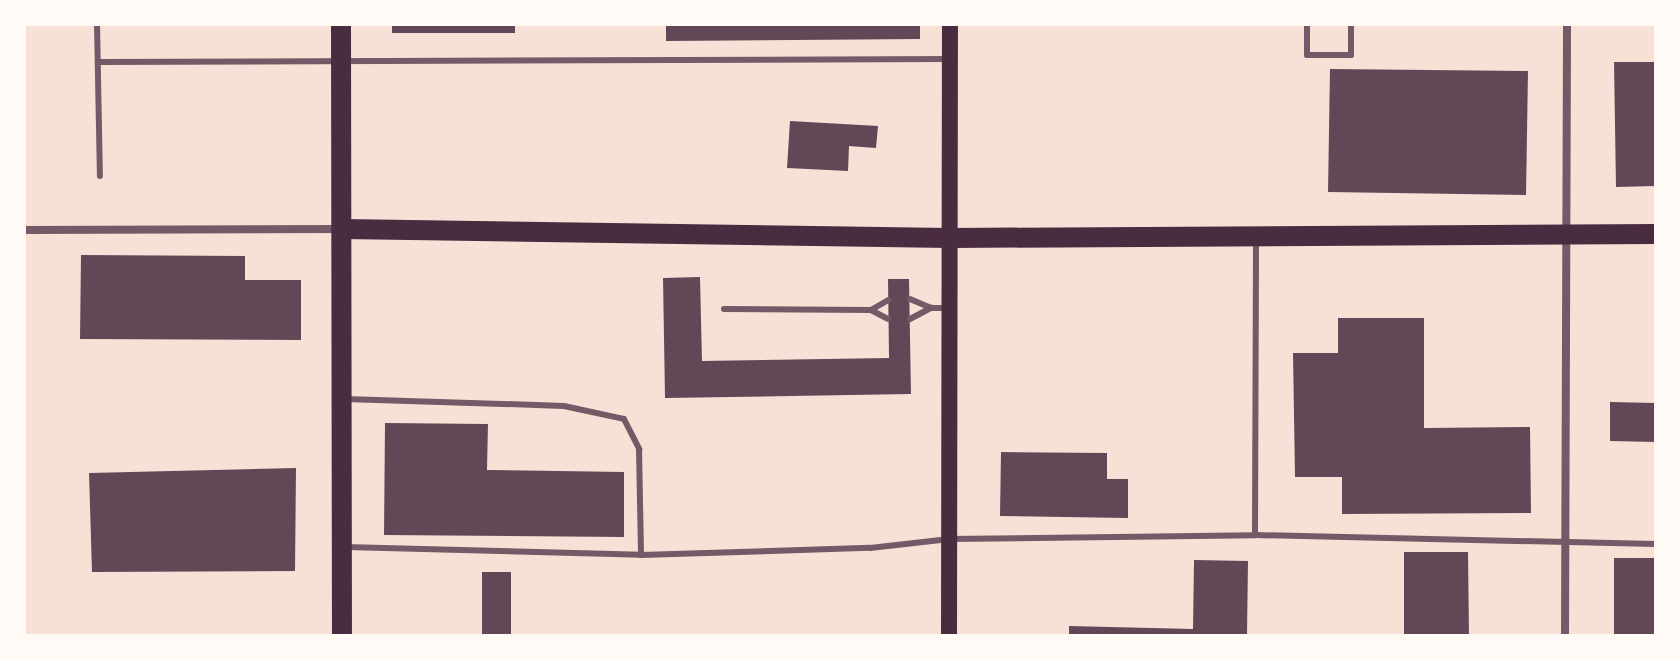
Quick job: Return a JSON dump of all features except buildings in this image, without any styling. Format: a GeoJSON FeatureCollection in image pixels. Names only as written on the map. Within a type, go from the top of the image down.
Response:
{"type":"FeatureCollection","features":[{"type":"Feature","properties":{"kind":"main road"},"geometry":{"type":"LineString","coordinates":[[341,24],[342,636]]}},
{"type":"Feature","properties":{"kind":"main road"},"geometry":{"type":"LineString","coordinates":[[949,636],[950,24]]}},
{"type":"Feature","properties":{"kind":"main road"},"geometry":{"type":"LineString","coordinates":[[342,229],[950,238],[1656,234]]}},
{"type":"Feature","properties":{"kind":"street"},"geometry":{"type":"LineString","coordinates":[[1565,636],[1567,24]]}},
{"type":"Feature","properties":{"kind":"street"},"geometry":{"type":"LineString","coordinates":[[24,230],[342,229]]}},
{"type":"Feature","properties":{"kind":"lane"},"geometry":{"type":"LineString","coordinates":[[97,24],[100,176]]}},
{"type":"Feature","properties":{"kind":"lane"},"geometry":{"type":"LineString","coordinates":[[1307,24],[1307,55],[1351,55],[1351,24]]}},
{"type":"Feature","properties":{"kind":"lane"},"geometry":{"type":"LineString","coordinates":[[98,62],[950,59]]}},
{"type":"Feature","properties":{"kind":"lane"},"geometry":{"type":"LineString","coordinates":[[1255,535],[1256,237]]}},
{"type":"Feature","properties":{"kind":"lane"},"geometry":{"type":"LineString","coordinates":[[910,299],[931,308],[950,308]]}},
{"type":"Feature","properties":{"kind":"lane"},"geometry":{"type":"LineString","coordinates":[[871,310],[888,300]]}},
{"type":"Feature","properties":{"kind":"lane"},"geometry":{"type":"LineString","coordinates":[[910,319],[931,308]]}},
{"type":"Feature","properties":{"kind":"lane"},"geometry":{"type":"LineString","coordinates":[[724,309],[871,310],[888,319]]}},
{"type":"Feature","properties":{"kind":"lane"},"geometry":{"type":"LineString","coordinates":[[342,399],[564,406],[624,419],[639,449],[641,555]]}},
{"type":"Feature","properties":{"kind":"lane"},"geometry":{"type":"LineString","coordinates":[[342,547],[641,555],[870,548],[949,539],[1255,535],[1656,544]]}}]}
